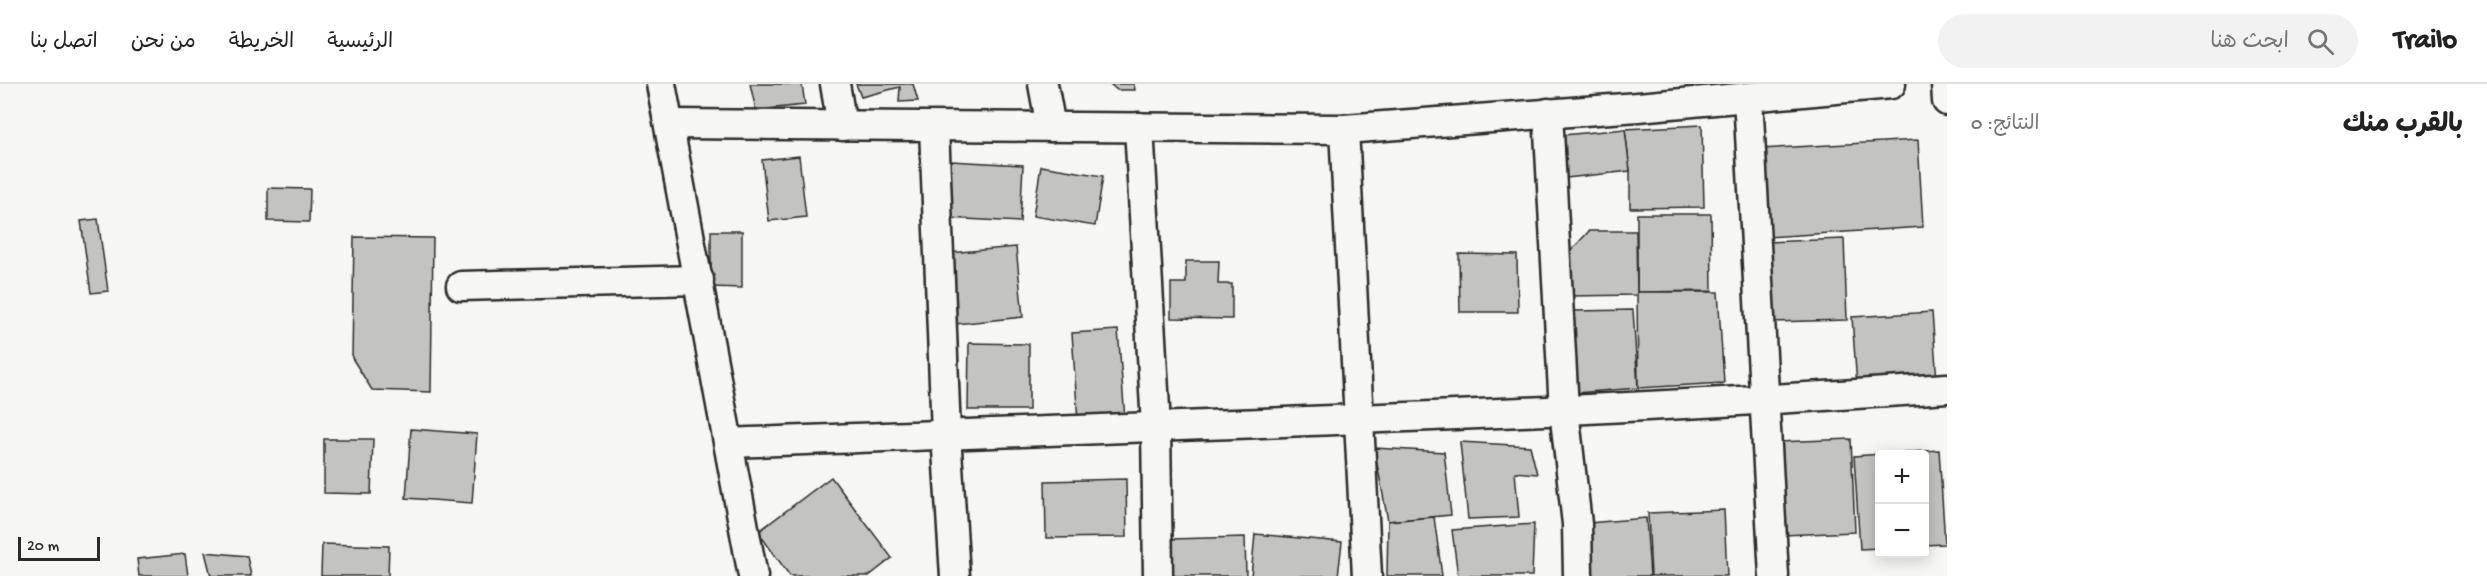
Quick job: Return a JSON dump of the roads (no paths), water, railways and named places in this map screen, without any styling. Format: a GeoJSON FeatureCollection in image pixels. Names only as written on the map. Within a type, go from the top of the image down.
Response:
{"type":"FeatureCollection","features":[{"type":"Feature","properties":{"kind":"street"},"geometry":{"type":"LineString","coordinates":[[661,84],[753,576]]}},
{"type":"Feature","properties":{"kind":"street"},"geometry":{"type":"LineString","coordinates":[[834,84],[842,126]]}},
{"type":"Feature","properties":{"kind":"street"},"geometry":{"type":"LineString","coordinates":[[1043,84],[1051,128]]}},
{"type":"Feature","properties":{"kind":"street"},"geometry":{"type":"LineString","coordinates":[[669,124],[1344,129],[1891,84]]}},
{"type":"Feature","properties":{"kind":"street"},"geometry":{"type":"LineString","coordinates":[[1946,84],[1947,101]]}},
{"type":"Feature","properties":{"kind":"street"},"geometry":{"type":"LineString","coordinates":[[1748,97],[1774,576]]}},
{"type":"Feature","properties":{"kind":"street"},"geometry":{"type":"LineString","coordinates":[[1548,113],[1564,410],[1577,524],[1578,576]]}},
{"type":"Feature","properties":{"kind":"street"},"geometry":{"type":"LineString","coordinates":[[934,127],[946,434],[955,576]]}},
{"type":"Feature","properties":{"kind":"street"},"geometry":{"type":"LineString","coordinates":[[1139,127],[1156,426],[1158,576]]}},
{"type":"Feature","properties":{"kind":"street"},"geometry":{"type":"LineString","coordinates":[[1344,129],[1367,576]]}},
{"type":"Feature","properties":{"kind":"street"},"geometry":{"type":"LineString","coordinates":[[461,286],[699,280]]}},
{"type":"Feature","properties":{"kind":"street"},"geometry":{"type":"LineString","coordinates":[[729,442],[1564,410],[1947,388]]}}]}
